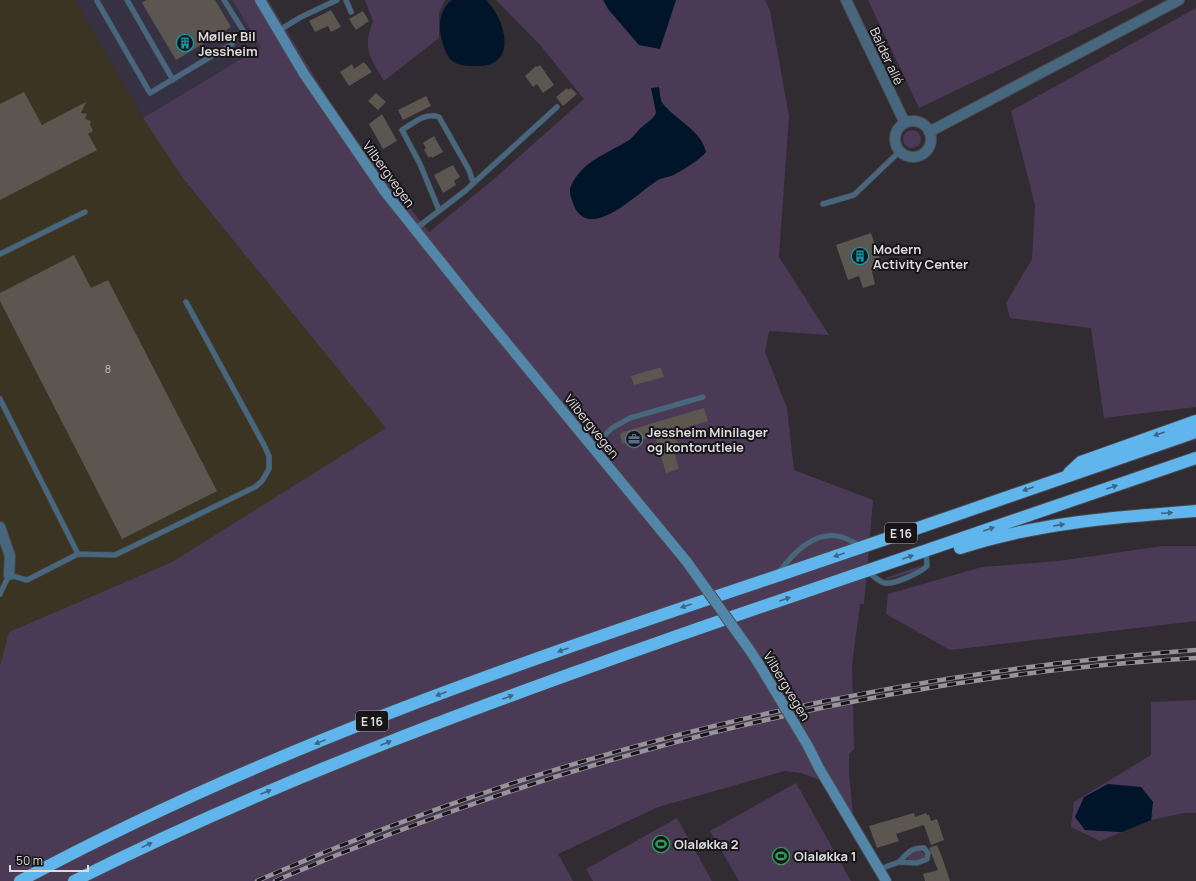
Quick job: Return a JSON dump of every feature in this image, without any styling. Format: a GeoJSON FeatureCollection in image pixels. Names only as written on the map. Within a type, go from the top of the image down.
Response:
{"type":"FeatureCollection","features":[{"type":"Feature","properties":{"kind":"highway","name":"E 16"},"geometry":{"type":"LineString","coordinates":[[1065,477],[1081,462],[1196,421]]}},
{"type":"Feature","properties":{"kind":"highway","name":"E 16"},"geometry":{"type":"LineString","coordinates":[[20,881],[97,841],[190,798],[359,726],[524,664],[862,546],[1196,432]]}},
{"type":"Feature","properties":{"kind":"highway","name":"E 16"},"geometry":{"type":"LineString","coordinates":[[74,881],[201,820],[374,748],[582,669],[1196,458]]}},
{"type":"Feature","properties":{"kind":"highway","name":"E 16"},"geometry":{"type":"LineString","coordinates":[[926,551],[942,554],[1003,536],[1076,523],[1196,511]]}},
{"type":"Feature","properties":{"kind":"main road","name":"Vilbergvegen"},"geometry":{"type":"LineString","coordinates":[[260,0],[335,121],[414,230],[687,562],[751,652],[808,746],[819,768],[886,881]]}},
{"type":"Feature","properties":{"kind":"street","name":"Balder allé"},"geometry":{"type":"LineString","coordinates":[[846,0],[905,123]]}},
{"type":"Feature","properties":{"kind":"street"},"geometry":{"type":"LineString","coordinates":[[929,132],[1179,0]]}},
{"type":"Feature","properties":{"kind":"street"},"geometry":{"type":"LineString","coordinates":[[916,122],[926,127],[929,132],[930,143],[925,152],[915,157],[909,157],[900,152],[896,147],[895,136],[900,126],[905,123],[916,122]]}},
{"type":"Feature","properties":{"kind":"street"},"geometry":{"type":"LineString","coordinates":[[0,527],[10,556],[9,575]]}},
{"type":"Feature","properties":{"kind":"lane"},"geometry":{"type":"LineString","coordinates":[[97,0],[150,94],[232,44]]}},
{"type":"Feature","properties":{"kind":"lane"},"geometry":{"type":"LineString","coordinates":[[127,0],[173,80]]}},
{"type":"Feature","properties":{"kind":"lane"},"geometry":{"type":"LineString","coordinates":[[224,0],[249,40]]}},
{"type":"Feature","properties":{"kind":"lane"},"geometry":{"type":"LineString","coordinates":[[278,31],[301,17],[337,0]]}},
{"type":"Feature","properties":{"kind":"lane"},"geometry":{"type":"LineString","coordinates":[[346,0],[352,12]]}},
{"type":"Feature","properties":{"kind":"lane"},"geometry":{"type":"LineString","coordinates":[[414,230],[465,191],[473,182],[557,107]]}},
{"type":"Feature","properties":{"kind":"lane"},"geometry":{"type":"LineString","coordinates":[[439,210],[420,164],[402,130],[432,114],[439,117],[469,170],[473,182]]}},
{"type":"Feature","properties":{"kind":"lane"},"geometry":{"type":"LineString","coordinates":[[823,204],[854,195],[900,152]]}},
{"type":"Feature","properties":{"kind":"lane"},"geometry":{"type":"LineString","coordinates":[[0,254],[85,212]]}},
{"type":"Feature","properties":{"kind":"lane"},"geometry":{"type":"LineString","coordinates":[[0,594],[9,575],[27,580],[78,554],[115,555],[204,510],[249,490],[262,481],[266,476],[270,460],[264,444],[186,302]]}},
{"type":"Feature","properties":{"kind":"lane"},"geometry":{"type":"LineString","coordinates":[[593,447],[612,428],[626,420],[656,409],[703,397]]}},
{"type":"Feature","properties":{"kind":"lane"},"geometry":{"type":"LineString","coordinates":[[0,399],[78,554]]}},
{"type":"Feature","properties":{"kind":"lane"},"geometry":{"type":"LineString","coordinates":[[776,576],[797,550],[825,537],[842,537],[862,546]]}},
{"type":"Feature","properties":{"kind":"lane"},"geometry":{"type":"LineString","coordinates":[[867,571],[882,582],[889,583],[922,571],[927,566],[926,551]]}},
{"type":"Feature","properties":{"kind":"lane"},"geometry":{"type":"LineString","coordinates":[[880,869],[899,862],[920,863],[927,859],[928,853],[924,848],[916,847],[908,852],[899,862]]}},
{"type":"Feature","properties":{"kind":"shaded area"},"geometry":{"type":"Polygon","coordinates":[[[0,0],[75,0],[143,118],[182,177],[387,428],[172,562],[9,632],[0,666],[0,0]]]}},
{"type":"Feature","properties":{"kind":"shaded area"},"geometry":{"type":"Polygon","coordinates":[[[75,0],[232,0],[261,47],[143,118],[75,0]]]}},
{"type":"Feature","properties":{"kind":"shaded area"},"geometry":{"type":"Polygon","coordinates":[[[232,0],[268,0],[340,119],[429,232],[494,179],[584,99],[540,45],[496,0],[765,0],[770,11],[789,116],[779,257],[829,335],[769,331],[765,352],[787,408],[794,470],[873,500],[864,604],[860,604],[852,665],[854,749],[849,754],[849,772],[854,826],[820,780],[801,773],[785,771],[658,807],[558,854],[573,881],[0,881],[0,666],[9,632],[172,562],[386,428],[182,177],[143,118],[261,47],[232,0]]]}},
{"type":"Feature","properties":{"kind":"shaded area"},"geometry":{"type":"Polygon","coordinates":[[[365,0],[445,0],[439,13],[439,38],[384,81],[371,59],[369,52],[368,39],[373,21],[365,0]]]}},
{"type":"Feature","properties":{"kind":"shaded area"},"geometry":{"type":"Polygon","coordinates":[[[868,0],[1145,0],[919,108],[868,0]]]}},
{"type":"Feature","properties":{"kind":"shaded area"},"geometry":{"type":"Polygon","coordinates":[[[1196,8],[1196,407],[1104,418],[1091,328],[1010,318],[1006,303],[1032,259],[1035,205],[1011,111],[1196,8]]]}},
{"type":"Feature","properties":{"kind":"shaded area"},"geometry":{"type":"Polygon","coordinates":[[[912,130],[918,133],[921,139],[918,145],[912,148],[906,145],[903,139],[906,133],[912,130]]]}},
{"type":"Feature","properties":{"kind":"shaded area"},"geometry":{"type":"Polygon","coordinates":[[[1162,546],[1196,546],[1196,621],[950,650],[886,614],[888,594],[982,567],[1059,561],[1162,546]]]}},
{"type":"Feature","properties":{"kind":"shaded area"},"geometry":{"type":"Polygon","coordinates":[[[922,565],[916,571],[885,580],[886,578],[922,565]]]}},
{"type":"Feature","properties":{"kind":"shaded area"},"geometry":{"type":"Polygon","coordinates":[[[1196,700],[1196,813],[1184,813],[1151,820],[1153,815],[1085,830],[1122,832],[1100,841],[1071,827],[1074,802],[1151,755],[1151,702],[1196,700]]]}},
{"type":"Feature","properties":{"kind":"shaded area","name":"Olaløkka 1"},"geometry":{"type":"Polygon","coordinates":[[[796,783],[851,881],[739,881],[710,831],[796,783]]]}},
{"type":"Feature","properties":{"kind":"shaded area","name":"Olaløkka 2"},"geometry":{"type":"Polygon","coordinates":[[[677,818],[712,881],[593,881],[586,869],[677,818]]]}},
{"type":"Feature","properties":{"kind":"shaded area"},"geometry":{"type":"Polygon","coordinates":[[[919,850],[924,853],[925,856],[922,861],[908,859],[909,855],[919,850]]]}},
{"type":"Feature","properties":{"kind":"water"},"geometry":{"type":"Polygon","coordinates":[[[452,0],[486,0],[499,19],[503,30],[503,51],[498,59],[489,65],[475,66],[462,65],[451,60],[442,43],[440,25],[444,9],[452,0]]]}},
{"type":"Feature","properties":{"kind":"water"},"geometry":{"type":"Polygon","coordinates":[[[603,0],[676,0],[660,49],[639,45],[608,9],[603,0]]]}},
{"type":"Feature","properties":{"kind":"water"},"geometry":{"type":"Polygon","coordinates":[[[659,87],[663,104],[694,132],[703,144],[706,152],[684,169],[671,176],[660,179],[629,202],[604,217],[592,219],[582,216],[574,206],[570,193],[570,188],[576,177],[596,159],[631,139],[653,117],[656,113],[651,88],[659,87]]]}},
{"type":"Feature","properties":{"kind":"water"},"geometry":{"type":"Polygon","coordinates":[[[1108,784],[1141,787],[1153,802],[1151,820],[1122,832],[1085,830],[1075,817],[1084,797],[1108,784]]]}},
{"type":"Feature","properties":{"kind":"building","name":"Møller Bil Jessheim"},"geometry":{"type":"Polygon","coordinates":[[[146,0],[215,0],[231,27],[176,60],[142,3],[146,0]]]}},
{"type":"Feature","properties":{"kind":"building"},"geometry":{"type":"Polygon","coordinates":[[[331,10],[341,27],[331,32],[328,26],[315,32],[309,21],[331,10]]]}},
{"type":"Feature","properties":{"kind":"building"},"geometry":{"type":"Polygon","coordinates":[[[363,11],[369,21],[356,30],[349,19],[363,11]]]}},
{"type":"Feature","properties":{"kind":"building"},"geometry":{"type":"Polygon","coordinates":[[[364,62],[372,72],[349,86],[340,72],[352,64],[354,69],[364,62]]]}},
{"type":"Feature","properties":{"kind":"building"},"geometry":{"type":"Polygon","coordinates":[[[540,65],[554,85],[543,93],[537,84],[533,87],[525,76],[536,66],[537,67],[540,65]]]}},
{"type":"Feature","properties":{"kind":"building"},"geometry":{"type":"Polygon","coordinates":[[[567,88],[568,90],[571,88],[577,94],[563,106],[556,97],[567,88]]]}},
{"type":"Feature","properties":{"kind":"building"},"geometry":{"type":"Polygon","coordinates":[[[24,92],[42,125],[86,102],[81,113],[87,114],[85,119],[91,121],[90,125],[93,131],[88,134],[97,150],[0,200],[0,104],[24,92]]]}},
{"type":"Feature","properties":{"kind":"building"},"geometry":{"type":"Polygon","coordinates":[[[376,93],[386,102],[378,110],[368,101],[376,93]]]}},
{"type":"Feature","properties":{"kind":"building"},"geometry":{"type":"Polygon","coordinates":[[[426,96],[431,106],[403,120],[398,110],[426,96]]]}},
{"type":"Feature","properties":{"kind":"building"},"geometry":{"type":"Polygon","coordinates":[[[382,114],[397,141],[383,149],[369,124],[382,114]]]}},
{"type":"Feature","properties":{"kind":"building"},"geometry":{"type":"Polygon","coordinates":[[[434,136],[443,152],[429,158],[424,150],[426,148],[423,143],[434,136]]]}},
{"type":"Feature","properties":{"kind":"building"},"geometry":{"type":"Polygon","coordinates":[[[453,165],[460,177],[454,181],[456,185],[443,193],[434,175],[453,165]]]}},
{"type":"Feature","properties":{"kind":"building","name":"Modern Activity Center"},"geometry":{"type":"Polygon","coordinates":[[[871,233],[883,268],[872,272],[875,284],[863,288],[859,276],[848,280],[836,245],[871,233]]]}},
{"type":"Feature","properties":{"kind":"building"},"geometry":{"type":"Polygon","coordinates":[[[74,255],[91,288],[108,280],[217,491],[122,539],[0,301],[0,293],[74,255]]]}},
{"type":"Feature","properties":{"kind":"building"},"geometry":{"type":"Polygon","coordinates":[[[661,368],[664,377],[634,385],[631,376],[661,368]]]}},
{"type":"Feature","properties":{"kind":"building","name":"Jessheim Minilager og kontorutleie"},"geometry":{"type":"Polygon","coordinates":[[[704,408],[708,421],[668,433],[678,442],[673,448],[679,469],[666,473],[655,436],[628,444],[627,442],[622,444],[620,434],[623,432],[704,408]]]}},
{"type":"Feature","properties":{"kind":"building"},"geometry":{"type":"Polygon","coordinates":[[[914,813],[915,817],[926,813],[929,815],[931,821],[937,819],[944,840],[931,845],[924,825],[896,834],[899,841],[877,848],[869,826],[914,813]]]}},
{"type":"Feature","properties":{"kind":"building"},"geometry":{"type":"Polygon","coordinates":[[[937,845],[950,881],[925,881],[923,874],[938,870],[929,848],[937,845]]]}},
{"type":"Feature","properties":{"kind":"railway"},"geometry":{"type":"LineString","coordinates":[[257,881],[369,834],[483,793],[599,757],[716,725],[835,699],[955,678],[1075,661],[1196,650]]}},
{"type":"Feature","properties":{"kind":"railway"},"geometry":{"type":"LineString","coordinates":[[275,881],[384,836],[496,796],[610,760],[726,729],[843,704],[961,683],[1078,668],[1196,658]]}},
{"type":"Feature","properties":{"kind":"place","name":"Møller Bil Jessheim"},"geometry":{"type":"Point","coordinates":[185,43]}},
{"type":"Feature","properties":{"kind":"place","name":"Modern Activity Center"},"geometry":{"type":"Point","coordinates":[860,256]}},
{"type":"Feature","properties":{"kind":"place","name":"Jessheim Minilager og kontorutleie"},"geometry":{"type":"Point","coordinates":[634,439]}},
{"type":"Feature","properties":{"kind":"place","name":"Olaløkka 2"},"geometry":{"type":"Point","coordinates":[661,844]}},
{"type":"Feature","properties":{"kind":"place","name":"Olaløkka 1"},"geometry":{"type":"Point","coordinates":[781,856]}}]}
